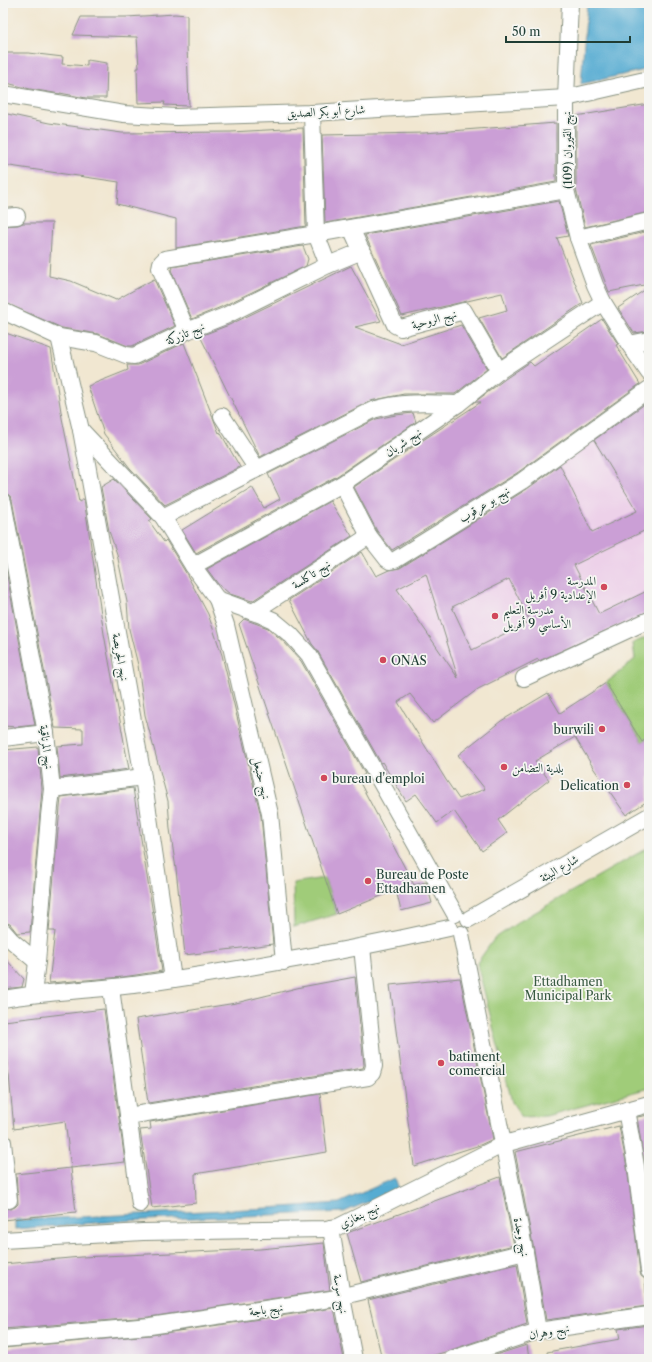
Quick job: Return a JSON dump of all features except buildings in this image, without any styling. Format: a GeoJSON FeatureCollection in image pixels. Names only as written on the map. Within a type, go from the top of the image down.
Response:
{"type":"FeatureCollection","features":[{"type":"Feature","properties":{"kind":"street","name":"نهج القيروان (109)"},"geometry":{"type":"LineString","coordinates":[[570,3],[566,98],[566,190],[578,238],[595,285],[603,302],[649,373]]}},
{"type":"Feature","properties":{"kind":"street","name":"شارع أبو بكر الصديق"},"geometry":{"type":"LineString","coordinates":[[3,94],[138,116],[312,113],[566,98],[649,78]]}},
{"type":"Feature","properties":{"kind":"street"},"geometry":{"type":"LineString","coordinates":[[312,113],[316,234],[328,265]]}},
{"type":"Feature","properties":{"kind":"street"},"geometry":{"type":"LineString","coordinates":[[187,331],[160,268],[161,263],[165,259],[566,190]]}},
{"type":"Feature","properties":{"kind":"street"},"geometry":{"type":"LineString","coordinates":[[578,238],[649,221]]}},
{"type":"Feature","properties":{"kind":"street","name":"نهج الروحية"},"geometry":{"type":"LineString","coordinates":[[351,228],[395,325],[400,328],[464,311],[499,371]]}},
{"type":"Feature","properties":{"kind":"street","name":"نهج تازركة"},"geometry":{"type":"LineString","coordinates":[[3,311],[59,337],[96,343],[130,356],[134,356],[187,331],[225,316],[328,265],[362,251]]}},
{"type":"Feature","properties":{"kind":"street","name":"نهج شربان"},"geometry":{"type":"LineString","coordinates":[[193,566],[342,484],[458,404],[499,371],[603,302]]}},
{"type":"Feature","properties":{"kind":"street","name":"نهج الجريصة"},"geometry":{"type":"LineString","coordinates":[[59,337],[81,430],[143,777],[173,979]]}},
{"type":"Feature","properties":{"kind":"street"},"geometry":{"type":"LineString","coordinates":[[629,344],[649,340]]}},
{"type":"Feature","properties":{"kind":"street","name":"نهج بو عرقوب"},"geometry":{"type":"LineString","coordinates":[[342,484],[369,536],[387,559],[394,560],[522,481],[649,388]]}},
{"type":"Feature","properties":{"kind":"street"},"geometry":{"type":"LineString","coordinates":[[163,517],[373,410],[386,406],[411,403],[458,404]]}},
{"type":"Feature","properties":{"kind":"street"},"geometry":{"type":"LineString","coordinates":[[222,416],[257,469]]}},
{"type":"Feature","properties":{"kind":"street","name":"نهج حنبعل"},"geometry":{"type":"LineString","coordinates":[[81,430],[163,517],[193,566],[217,600],[226,625],[270,814],[284,962]]}},
{"type":"Feature","properties":{"kind":"street","name":"نهج المرناقية"},"geometry":{"type":"LineString","coordinates":[[3,502],[46,733],[52,789],[33,994]]}},
{"type":"Feature","properties":{"kind":"street","name":"نهج تاكلسة"},"geometry":{"type":"LineString","coordinates":[[253,612],[369,536]]}},
{"type":"Feature","properties":{"kind":"street","name":"نهج وجدة"},"geometry":{"type":"LineString","coordinates":[[217,600],[272,620],[291,635],[309,655],[458,924],[504,1144],[525,1252],[538,1331]]}},
{"type":"Feature","properties":{"kind":"street"},"geometry":{"type":"LineString","coordinates":[[524,678],[649,620]]}},
{"type":"Feature","properties":{"kind":"street"},"geometry":{"type":"LineString","coordinates":[[3,738],[46,733]]}},
{"type":"Feature","properties":{"kind":"street"},"geometry":{"type":"LineString","coordinates":[[52,789],[143,777]]}},
{"type":"Feature","properties":{"kind":"street","name":"شارع البيئة"},"geometry":{"type":"LineString","coordinates":[[3,999],[33,994],[111,988],[284,962],[362,947],[458,924],[649,816]]}},
{"type":"Feature","properties":{"kind":"street"},"geometry":{"type":"LineString","coordinates":[[3,931],[11,940],[37,962]]}},
{"type":"Feature","properties":{"kind":"street"},"geometry":{"type":"LineString","coordinates":[[128,1116],[368,1077],[372,1073],[374,1066],[362,947]]}},
{"type":"Feature","properties":{"kind":"street"},"geometry":{"type":"LineString","coordinates":[[111,988],[140,1204]]}},
{"type":"Feature","properties":{"kind":"street","name":"نهج بنغازي"},"geometry":{"type":"LineString","coordinates":[[3,1240],[143,1232],[331,1228],[338,1226],[504,1144],[649,1104]]}},
{"type":"Feature","properties":{"kind":"street"},"geometry":{"type":"LineString","coordinates":[[626,1110],[636,1166],[649,1271]]}},
{"type":"Feature","properties":{"kind":"street"},"geometry":{"type":"LineString","coordinates":[[3,1142],[9,1200]]}},
{"type":"Feature","properties":{"kind":"street","name":"نهج سوسة"},"geometry":{"type":"LineString","coordinates":[[331,1228],[354,1359]]}},
{"type":"Feature","properties":{"kind":"street","name":"نهج باجة"},"geometry":{"type":"LineString","coordinates":[[3,1339],[150,1326],[342,1297],[525,1252]]}},
{"type":"Feature","properties":{"kind":"street","name":"نهج وهران"},"geometry":{"type":"LineString","coordinates":[[452,1359],[538,1331],[649,1315]]}},
{"type":"Feature","properties":{"kind":"shaded area"},"geometry":{"type":"Polygon","coordinates":[[[594,439],[627,494],[649,481],[649,615],[542,667],[538,659],[470,695],[397,589],[457,559],[584,516],[558,463],[594,439]]]}},
{"type":"Feature","properties":{"kind":"green space"},"geometry":{"type":"Polygon","coordinates":[[[649,636],[649,737],[642,742],[606,683],[635,659],[633,643],[649,636]]]}},
{"type":"Feature","properties":{"kind":"green space","name":"Ettadhamen Municipal Park"},"geometry":{"type":"Polygon","coordinates":[[[649,847],[649,1088],[546,1116],[522,1117],[512,1102],[477,963],[494,939],[520,921],[649,847]]]}},
{"type":"Feature","properties":{"kind":"green space"},"geometry":{"type":"Polygon","coordinates":[[[324,878],[337,914],[294,927],[293,883],[324,878]]]}},
{"type":"Feature","properties":{"kind":"water"},"geometry":{"type":"Polygon","coordinates":[[[587,3],[649,3],[649,69],[581,84],[587,3]]]}},
{"type":"Feature","properties":{"kind":"water"},"geometry":{"type":"Polygon","coordinates":[[[395,1178],[399,1189],[344,1212],[121,1221],[15,1229],[15,1220],[268,1208],[339,1203],[395,1178]]]}},
{"type":"Feature","properties":{"kind":"place","name":"المدرسة الإعدادية 9 أفريل"},"geometry":{"type":"Point","coordinates":[604,587]}},
{"type":"Feature","properties":{"kind":"place","name":"مدرسة التّعليم الأساسي 9 أفريل"},"geometry":{"type":"Point","coordinates":[495,616]}},
{"type":"Feature","properties":{"kind":"place","name":"ONAS"},"geometry":{"type":"Point","coordinates":[383,660]}},
{"type":"Feature","properties":{"kind":"place","name":"burwili"},"geometry":{"type":"Point","coordinates":[602,729]}},
{"type":"Feature","properties":{"kind":"place","name":"بلدية التضامن"},"geometry":{"type":"Point","coordinates":[504,767]}},
{"type":"Feature","properties":{"kind":"place","name":"bureau d'emploi"},"geometry":{"type":"Point","coordinates":[324,778]}},
{"type":"Feature","properties":{"kind":"place","name":"Delication"},"geometry":{"type":"Point","coordinates":[627,785]}},
{"type":"Feature","properties":{"kind":"place","name":"Bureau de Poste Ettadhamen"},"geometry":{"type":"Point","coordinates":[368,881]}},
{"type":"Feature","properties":{"kind":"place","name":"batiment comercial"},"geometry":{"type":"Point","coordinates":[441,1063]}}]}
